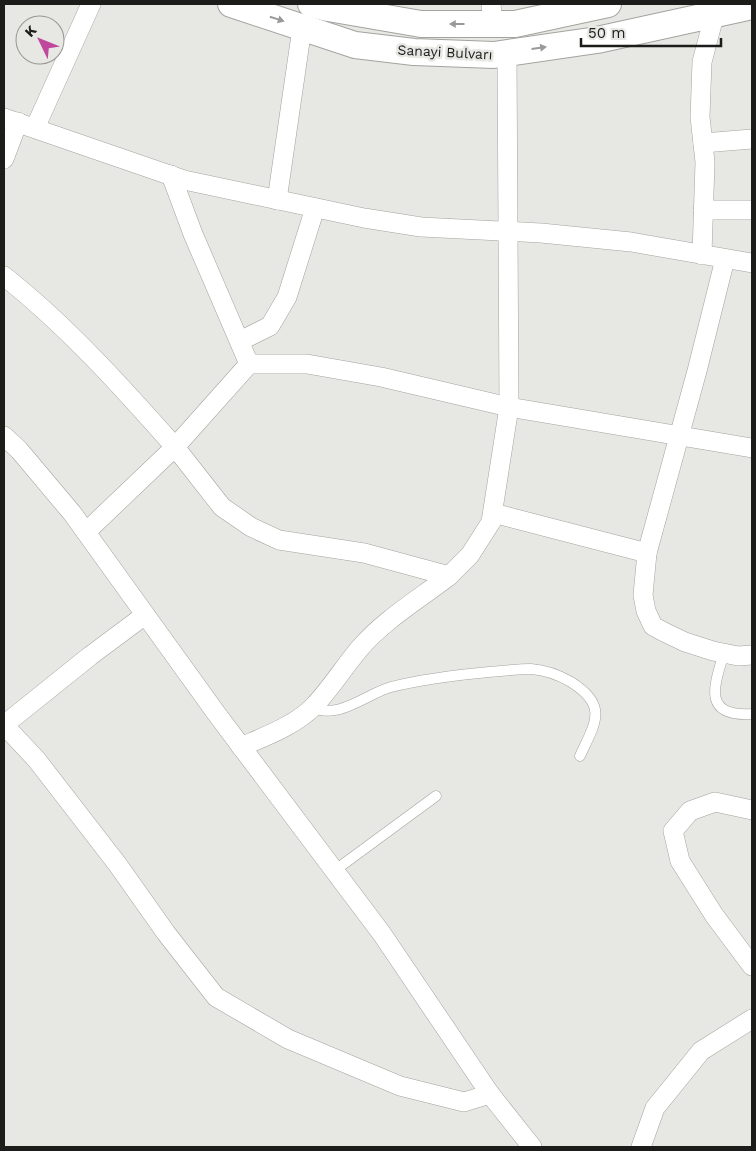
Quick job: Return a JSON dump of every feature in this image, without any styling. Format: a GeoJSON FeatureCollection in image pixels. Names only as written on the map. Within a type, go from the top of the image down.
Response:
{"type":"FeatureCollection","features":[{"type":"Feature","properties":{"kind":"main road","name":"Sanayi Bulvarı"},"geometry":{"type":"LineString","coordinates":[[231,4],[306,16],[355,45],[414,52],[494,55],[597,40],[716,9],[752,6]]}},
{"type":"Feature","properties":{"kind":"main road","name":"Sanayi Bulvarı"},"geometry":{"type":"LineString","coordinates":[[306,16],[328,8],[420,24],[492,14],[515,24],[608,4]]}},
{"type":"Feature","properties":{"kind":"street"},"geometry":{"type":"LineString","coordinates":[[4,159],[19,123],[91,4]]}},
{"type":"Feature","properties":{"kind":"street"},"geometry":{"type":"LineString","coordinates":[[702,255],[704,162],[700,117],[702,62],[716,9]]}},
{"type":"Feature","properties":{"kind":"street"},"geometry":{"type":"LineString","coordinates":[[277,200],[306,16]]}},
{"type":"Feature","properties":{"kind":"street"},"geometry":{"type":"LineString","coordinates":[[241,747],[282,729],[313,707],[343,672],[359,649],[382,626],[449,576],[470,555],[491,522],[509,407],[506,53]]}},
{"type":"Feature","properties":{"kind":"street"},"geometry":{"type":"LineString","coordinates":[[19,123],[184,180],[315,208],[421,227],[541,233],[631,242],[752,264]]}},
{"type":"Feature","properties":{"kind":"street"},"geometry":{"type":"LineString","coordinates":[[703,143],[752,139]]}},
{"type":"Feature","properties":{"kind":"street"},"geometry":{"type":"LineString","coordinates":[[172,175],[193,234],[249,364]]}},
{"type":"Feature","properties":{"kind":"street"},"geometry":{"type":"LineString","coordinates":[[240,340],[270,326],[287,297],[315,208]]}},
{"type":"Feature","properties":{"kind":"street"},"geometry":{"type":"LineString","coordinates":[[703,210],[752,210]]}},
{"type":"Feature","properties":{"kind":"street"},"geometry":{"type":"LineString","coordinates":[[724,259],[679,437],[647,553],[643,595],[646,611],[653,626],[685,642],[738,656],[752,655]]}},
{"type":"Feature","properties":{"kind":"street"},"geometry":{"type":"LineString","coordinates":[[4,276],[33,299],[118,383],[175,446],[222,507],[251,527],[279,540],[364,553],[449,576]]}},
{"type":"Feature","properties":{"kind":"street"},"geometry":{"type":"LineString","coordinates":[[86,532],[175,446],[249,364],[308,364],[381,377],[509,407],[752,448]]}},
{"type":"Feature","properties":{"kind":"street"},"geometry":{"type":"LineString","coordinates":[[4,436],[25,457],[72,513],[241,747],[382,934],[490,1094],[532,1147]]}},
{"type":"Feature","properties":{"kind":"street"},"geometry":{"type":"LineString","coordinates":[[493,513],[647,553]]}},
{"type":"Feature","properties":{"kind":"street"},"geometry":{"type":"LineString","coordinates":[[145,614],[4,725],[36,759],[54,782],[216,997],[288,1039],[400,1086],[464,1102],[490,1094]]}},
{"type":"Feature","properties":{"kind":"street"},"geometry":{"type":"LineString","coordinates":[[752,810],[715,802],[690,811],[674,831],[680,861],[714,914],[752,966]]}},
{"type":"Feature","properties":{"kind":"street"},"geometry":{"type":"LineString","coordinates":[[641,1147],[655,1108],[701,1051],[752,1019]]}},
{"type":"Feature","properties":{"kind":"lane"},"geometry":{"type":"LineString","coordinates":[[724,653],[714,689],[718,704],[723,710],[732,713],[752,714]]}},
{"type":"Feature","properties":{"kind":"lane"},"geometry":{"type":"LineString","coordinates":[[313,707],[322,711],[335,711],[390,688],[454,676],[519,669],[547,672],[568,681],[583,691],[592,701],[596,721],[580,756]]}},
{"type":"Feature","properties":{"kind":"lane"},"geometry":{"type":"LineString","coordinates":[[334,871],[436,796]]}}]}
